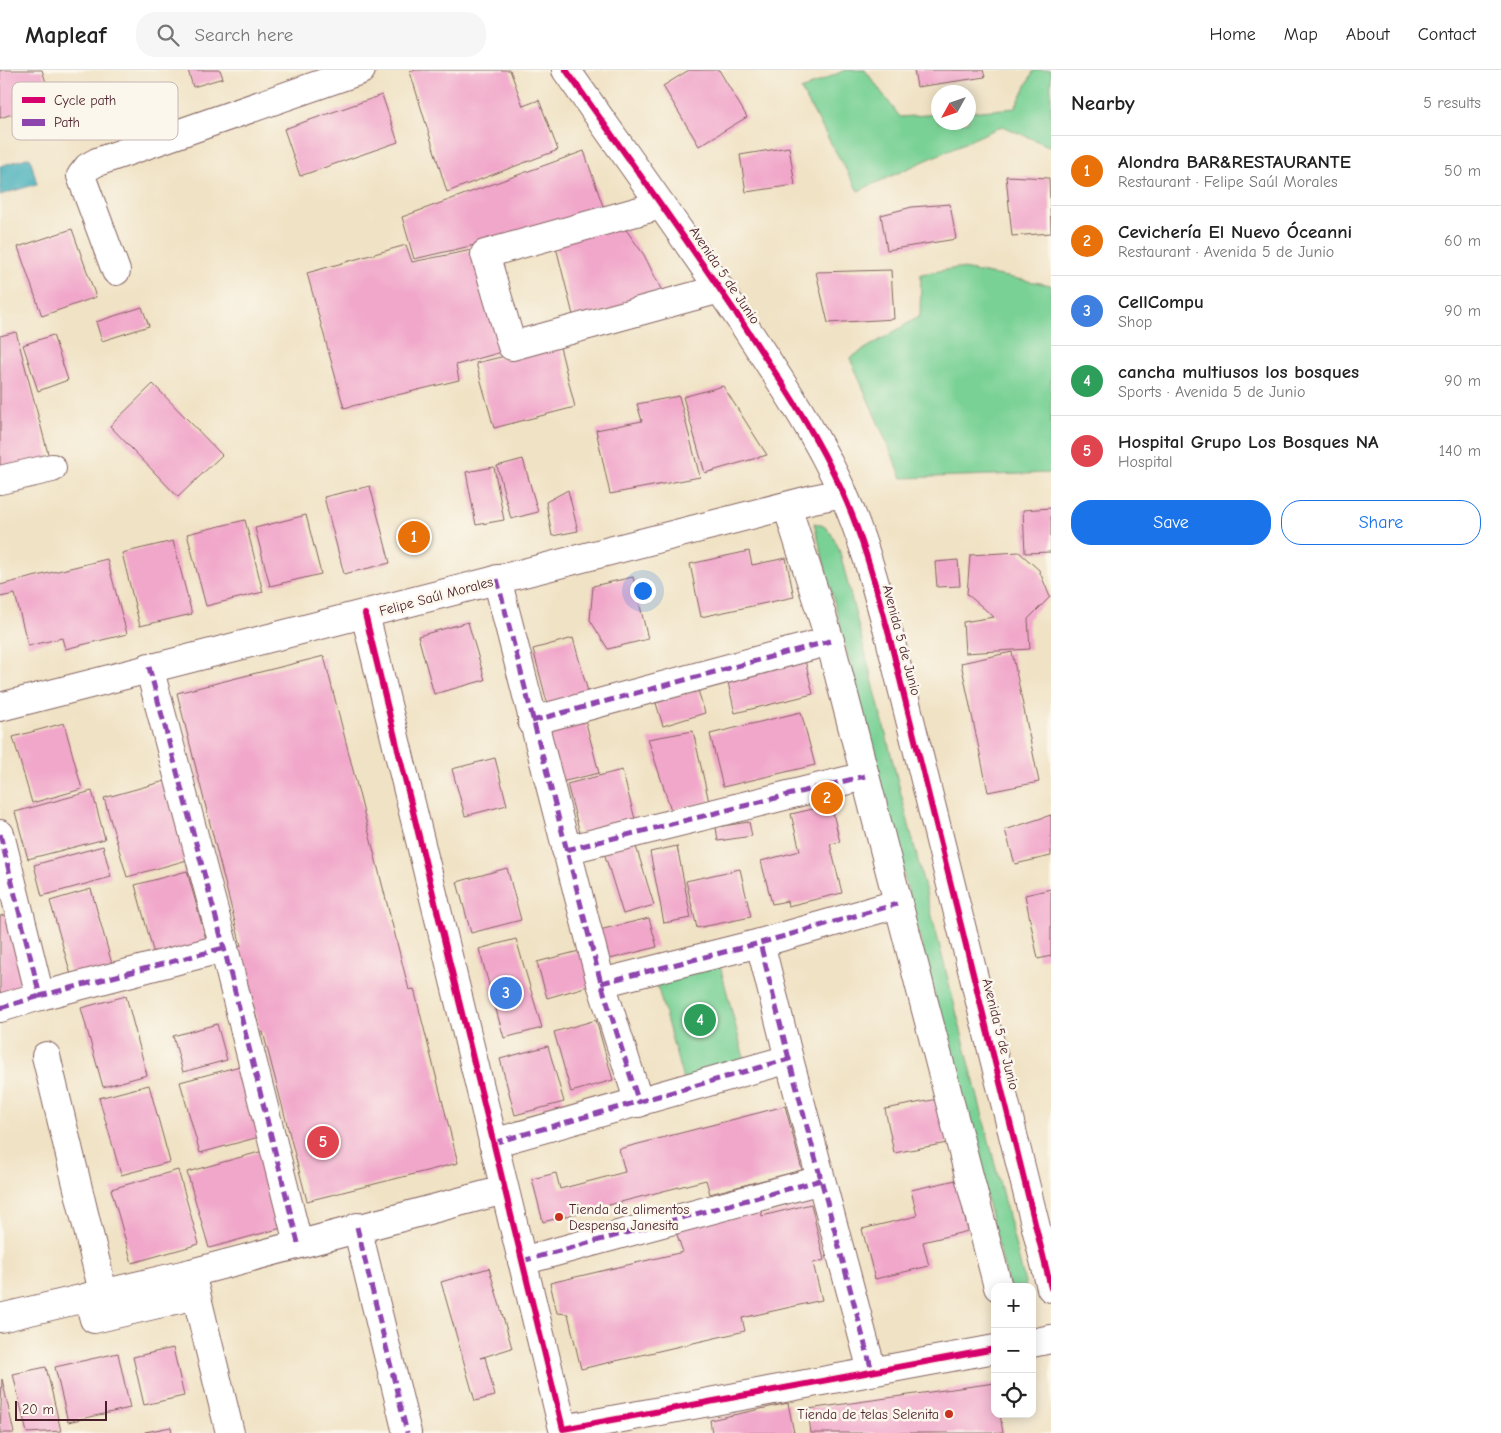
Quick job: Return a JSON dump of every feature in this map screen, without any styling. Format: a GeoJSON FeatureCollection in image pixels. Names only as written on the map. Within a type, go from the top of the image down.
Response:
{"type":"FeatureCollection","features":[{"type":"Feature","properties":{"kind":"street"},"geometry":{"type":"LineString","coordinates":[[178,134],[361,70]]}},
{"type":"Feature","properties":{"kind":"street","name":"Avenida 5 de Junio"},"geometry":{"type":"LineString","coordinates":[[566,70],[720,289],[796,404],[843,493],[867,555],[889,635],[1051,1288]]}},
{"type":"Feature","properties":{"kind":"street"},"geometry":{"type":"LineString","coordinates":[[116,271],[81,176],[88,167],[97,162],[160,140]]}},
{"type":"Feature","properties":{"kind":"street"},"geometry":{"type":"LineString","coordinates":[[661,205],[485,254],[512,346],[720,289]]}},
{"type":"Feature","properties":{"kind":"street"},"geometry":{"type":"LineString","coordinates":[[0,480],[52,468]]}},
{"type":"Feature","properties":{"kind":"street","name":"Felipe Saúl Morales"},"geometry":{"type":"LineString","coordinates":[[0,707],[149,667],[843,493]]}},
{"type":"Feature","properties":{"kind":"street"},"geometry":{"type":"LineString","coordinates":[[788,506],[830,641],[997,1283]]}},
{"type":"Feature","properties":{"kind":"street"},"geometry":{"type":"LineString","coordinates":[[497,579],[532,721],[601,983],[639,1103]]}},
{"type":"Feature","properties":{"kind":"street"},"geometry":{"type":"LineString","coordinates":[[365,614],[563,1429],[595,1429],[872,1371],[991,1351]]}},
{"type":"Feature","properties":{"kind":"street"},"geometry":{"type":"LineString","coordinates":[[532,721],[830,641]]}},
{"type":"Feature","properties":{"kind":"street"},"geometry":{"type":"LineString","coordinates":[[149,667],[224,948],[298,1243]]}},
{"type":"Feature","properties":{"kind":"street"},"geometry":{"type":"LineString","coordinates":[[566,850],[864,776]]}},
{"type":"Feature","properties":{"kind":"street"},"geometry":{"type":"LineString","coordinates":[[0,834],[40,996]]}},
{"type":"Feature","properties":{"kind":"street"},"geometry":{"type":"LineString","coordinates":[[601,983],[760,943],[898,904]]}},
{"type":"Feature","properties":{"kind":"street"},"geometry":{"type":"LineString","coordinates":[[760,943],[872,1371]]}},
{"type":"Feature","properties":{"kind":"street"},"geometry":{"type":"LineString","coordinates":[[0,1008],[224,948]]}},
{"type":"Feature","properties":{"kind":"street"},"geometry":{"type":"LineString","coordinates":[[46,1056],[95,1295]]}},
{"type":"Feature","properties":{"kind":"street"},"geometry":{"type":"LineString","coordinates":[[493,1143],[639,1103],[685,1087],[789,1058]]}},
{"type":"Feature","properties":{"kind":"street"},"geometry":{"type":"LineString","coordinates":[[522,1261],[821,1180]]}},
{"type":"Feature","properties":{"kind":"street"},"geometry":{"type":"LineString","coordinates":[[0,1318],[95,1295],[193,1284],[298,1243],[504,1190]]}},
{"type":"Feature","properties":{"kind":"street"},"geometry":{"type":"LineString","coordinates":[[357,1227],[407,1433]]}},
{"type":"Feature","properties":{"kind":"street"},"geometry":{"type":"LineString","coordinates":[[193,1284],[230,1433]]}},
{"type":"Feature","properties":{"kind":"street"},"geometry":{"type":"LineString","coordinates":[[1036,1342],[1051,1339]]}},
{"type":"Feature","properties":{"kind":"green space"},"geometry":{"type":"Polygon","coordinates":[[[845,70],[865,70],[900,117],[931,115],[931,130],[976,130],[976,111],[1015,108],[1034,70],[1051,70],[1051,147],[1002,126],[858,191],[801,90],[845,70]]]}},
{"type":"Feature","properties":{"kind":"green space"},"geometry":{"type":"Polygon","coordinates":[[[957,268],[1051,285],[1051,473],[902,478],[850,358],[920,316],[921,274],[957,268]]]}},
{"type":"Feature","properties":{"kind":"green space"},"geometry":{"type":"Polygon","coordinates":[[[814,523],[827,529],[839,549],[1025,1283],[1008,1283],[814,523]]]}},
{"type":"Feature","properties":{"kind":"green space"},"geometry":{"type":"Polygon","coordinates":[[[717,954],[747,1070],[685,1087],[653,970],[717,954]]]}},
{"type":"Feature","properties":{"kind":"water"},"geometry":{"type":"Polygon","coordinates":[[[30,157],[37,184],[0,195],[0,166],[30,157]]]}},
{"type":"Feature","properties":{"kind":"building"},"geometry":{"type":"Polygon","coordinates":[[[0,70],[42,70],[46,82],[12,82],[12,114],[0,118],[0,70]]]}},
{"type":"Feature","properties":{"kind":"building"},"geometry":{"type":"Polygon","coordinates":[[[188,70],[220,70],[223,78],[193,87],[188,70]]]}},
{"type":"Feature","properties":{"kind":"building"},"geometry":{"type":"Polygon","coordinates":[[[415,70],[510,70],[523,106],[539,100],[558,150],[447,192],[410,72],[415,70]]]}},
{"type":"Feature","properties":{"kind":"building"},"geometry":{"type":"Polygon","coordinates":[[[689,70],[719,70],[747,117],[699,146],[663,86],[689,70]]]}},
{"type":"Feature","properties":{"kind":"building"},"geometry":{"type":"Polygon","coordinates":[[[914,70],[983,70],[985,77],[917,87],[914,70]]]}},
{"type":"Feature","properties":{"kind":"building"},"geometry":{"type":"Polygon","coordinates":[[[382,95],[398,142],[300,176],[284,129],[382,95]]]}},
{"type":"Feature","properties":{"kind":"building"},"geometry":{"type":"Polygon","coordinates":[[[789,147],[795,185],[746,192],[740,155],[789,147]]]}},
{"type":"Feature","properties":{"kind":"building"},"geometry":{"type":"Polygon","coordinates":[[[584,151],[606,215],[414,259],[402,217],[584,151]]]}},
{"type":"Feature","properties":{"kind":"building"},"geometry":{"type":"Polygon","coordinates":[[[1006,176],[1049,178],[1051,233],[1012,236],[1006,176]]]}},
{"type":"Feature","properties":{"kind":"building"},"geometry":{"type":"Polygon","coordinates":[[[950,204],[956,239],[887,250],[881,215],[912,207],[950,204]]]}},
{"type":"Feature","properties":{"kind":"building"},"geometry":{"type":"Polygon","coordinates":[[[619,220],[644,255],[665,297],[574,319],[554,239],[619,220]]]}},
{"type":"Feature","properties":{"kind":"building"},"geometry":{"type":"Polygon","coordinates":[[[72,229],[96,297],[42,316],[18,247],[72,229]]]}},
{"type":"Feature","properties":{"kind":"building"},"geometry":{"type":"Polygon","coordinates":[[[406,245],[412,262],[477,249],[505,351],[456,365],[459,380],[344,408],[307,273],[406,245]]]}},
{"type":"Feature","properties":{"kind":"building"},"geometry":{"type":"Polygon","coordinates":[[[891,270],[894,319],[828,323],[816,272],[891,270]]]}},
{"type":"Feature","properties":{"kind":"building"},"geometry":{"type":"Polygon","coordinates":[[[142,307],[149,326],[102,341],[96,322],[142,307]]]}},
{"type":"Feature","properties":{"kind":"building"},"geometry":{"type":"Polygon","coordinates":[[[16,332],[50,461],[0,474],[0,336],[16,332]]]}},
{"type":"Feature","properties":{"kind":"building"},"geometry":{"type":"Polygon","coordinates":[[[53,335],[68,380],[38,391],[23,345],[53,335]]]}},
{"type":"Feature","properties":{"kind":"building"},"geometry":{"type":"Polygon","coordinates":[[[559,343],[575,407],[494,428],[476,363],[559,343]]]}},
{"type":"Feature","properties":{"kind":"building"},"geometry":{"type":"Polygon","coordinates":[[[153,384],[222,455],[178,497],[110,426],[153,384]]]}},
{"type":"Feature","properties":{"kind":"building"},"geometry":{"type":"Polygon","coordinates":[[[723,386],[767,455],[705,473],[683,397],[723,386]]]}},
{"type":"Feature","properties":{"kind":"building"},"geometry":{"type":"Polygon","coordinates":[[[679,396],[700,477],[610,494],[596,430],[642,421],[637,404],[679,396]]]}},
{"type":"Feature","properties":{"kind":"building"},"geometry":{"type":"Polygon","coordinates":[[[523,459],[538,512],[511,519],[497,466],[523,459]]]}},
{"type":"Feature","properties":{"kind":"building"},"geometry":{"type":"Polygon","coordinates":[[[494,467],[504,520],[476,525],[466,472],[494,467]]]}},
{"type":"Feature","properties":{"kind":"building"},"geometry":{"type":"Polygon","coordinates":[[[370,486],[390,563],[344,574],[324,497],[370,486]]]}},
{"type":"Feature","properties":{"kind":"building"},"geometry":{"type":"Polygon","coordinates":[[[568,490],[578,531],[552,536],[546,502],[568,490]]]}},
{"type":"Feature","properties":{"kind":"building"},"geometry":{"type":"Polygon","coordinates":[[[1051,508],[1051,552],[1025,553],[1023,510],[1051,508]]]}},
{"type":"Feature","properties":{"kind":"building"},"geometry":{"type":"Polygon","coordinates":[[[306,515],[321,574],[270,586],[255,528],[306,515]]]}},
{"type":"Feature","properties":{"kind":"building"},"geometry":{"type":"Polygon","coordinates":[[[245,520],[263,592],[206,606],[187,534],[245,520]]]}},
{"type":"Feature","properties":{"kind":"building"},"geometry":{"type":"Polygon","coordinates":[[[173,541],[192,614],[140,626],[122,553],[173,541]]]}},
{"type":"Feature","properties":{"kind":"building"},"geometry":{"type":"Polygon","coordinates":[[[749,551],[752,565],[786,558],[794,597],[701,617],[690,564],[749,551]]]}},
{"type":"Feature","properties":{"kind":"building"},"geometry":{"type":"Polygon","coordinates":[[[1019,552],[1039,570],[1050,597],[1028,619],[1030,649],[965,653],[963,622],[994,617],[967,594],[970,555],[1019,552]]]}},
{"type":"Feature","properties":{"kind":"building"},"geometry":{"type":"Polygon","coordinates":[[[107,559],[127,634],[65,649],[62,638],[28,646],[15,594],[0,597],[0,585],[107,559]]]}},
{"type":"Feature","properties":{"kind":"building"},"geometry":{"type":"Polygon","coordinates":[[[958,560],[960,586],[937,587],[935,562],[958,560]]]}},
{"type":"Feature","properties":{"kind":"building"},"geometry":{"type":"Polygon","coordinates":[[[633,577],[648,639],[608,649],[590,620],[593,586],[633,577]]]}},
{"type":"Feature","properties":{"kind":"building"},"geometry":{"type":"Polygon","coordinates":[[[468,622],[485,680],[434,694],[418,636],[468,622]]]}},
{"type":"Feature","properties":{"kind":"building"},"geometry":{"type":"Polygon","coordinates":[[[573,638],[590,699],[549,710],[533,649],[573,638]]]}},
{"type":"Feature","properties":{"kind":"building"},"geometry":{"type":"Polygon","coordinates":[[[1012,652],[1039,782],[988,792],[961,663],[1012,652]]]}},
{"type":"Feature","properties":{"kind":"building"},"geometry":{"type":"Polygon","coordinates":[[[324,656],[409,990],[414,989],[458,1163],[307,1201],[263,1032],[260,1032],[238,947],[241,946],[177,693],[324,656]]]}},
{"type":"Feature","properties":{"kind":"building"},"geometry":{"type":"Polygon","coordinates":[[[804,656],[813,694],[735,713],[726,674],[804,656]]]}},
{"type":"Feature","properties":{"kind":"building"},"geometry":{"type":"Polygon","coordinates":[[[698,690],[705,713],[663,726],[656,703],[698,690]]]}},
{"type":"Feature","properties":{"kind":"building"},"geometry":{"type":"Polygon","coordinates":[[[801,712],[815,765],[723,787],[710,734],[801,712]]]}},
{"type":"Feature","properties":{"kind":"building"},"geometry":{"type":"Polygon","coordinates":[[[585,719],[599,773],[557,783],[543,729],[585,719]]]}},
{"type":"Feature","properties":{"kind":"building"},"geometry":{"type":"Polygon","coordinates":[[[64,723],[82,789],[32,803],[13,737],[64,723]]]}},
{"type":"Feature","properties":{"kind":"building"},"geometry":{"type":"Polygon","coordinates":[[[693,731],[709,802],[671,810],[648,739],[693,731]]]}},
{"type":"Feature","properties":{"kind":"building"},"geometry":{"type":"Polygon","coordinates":[[[495,758],[507,805],[465,816],[452,769],[495,758]]]}},
{"type":"Feature","properties":{"kind":"building"},"geometry":{"type":"Polygon","coordinates":[[[622,770],[635,819],[580,833],[567,784],[622,770]]]}},
{"type":"Feature","properties":{"kind":"building"},"geometry":{"type":"Polygon","coordinates":[[[165,781],[187,860],[127,877],[104,798],[165,781]]]}},
{"type":"Feature","properties":{"kind":"building"},"geometry":{"type":"Polygon","coordinates":[[[92,791],[105,839],[28,859],[15,812],[92,791]]]}},
{"type":"Feature","properties":{"kind":"building"},"geometry":{"type":"Polygon","coordinates":[[[831,805],[840,842],[830,844],[842,893],[788,906],[787,901],[772,904],[761,861],[800,851],[791,814],[831,805]]]}},
{"type":"Feature","properties":{"kind":"building"},"geometry":{"type":"Polygon","coordinates":[[[1051,815],[1051,856],[1015,864],[1005,830],[1051,815]]]}},
{"type":"Feature","properties":{"kind":"building"},"geometry":{"type":"Polygon","coordinates":[[[749,822],[752,836],[718,841],[716,827],[749,822]]]}},
{"type":"Feature","properties":{"kind":"building"},"geometry":{"type":"Polygon","coordinates":[[[634,840],[654,905],[623,914],[603,849],[634,840]]]}},
{"type":"Feature","properties":{"kind":"building"},"geometry":{"type":"Polygon","coordinates":[[[103,846],[111,877],[42,896],[34,865],[103,846]]]}},
{"type":"Feature","properties":{"kind":"building"},"geometry":{"type":"Polygon","coordinates":[[[677,846],[691,918],[664,923],[650,852],[677,846]]]}},
{"type":"Feature","properties":{"kind":"building"},"geometry":{"type":"Polygon","coordinates":[[[507,868],[521,920],[471,933],[457,882],[507,868]]]}},
{"type":"Feature","properties":{"kind":"building"},"geometry":{"type":"Polygon","coordinates":[[[740,869],[751,917],[697,928],[686,881],[740,869]]]}},
{"type":"Feature","properties":{"kind":"building"},"geometry":{"type":"Polygon","coordinates":[[[187,871],[207,943],[155,958],[135,885],[187,871]]]}},
{"type":"Feature","properties":{"kind":"building"},"geometry":{"type":"Polygon","coordinates":[[[91,889],[114,971],[73,982],[50,901],[91,889]]]}},
{"type":"Feature","properties":{"kind":"building"},"geometry":{"type":"Polygon","coordinates":[[[1051,889],[1051,956],[1038,959],[1025,895],[1051,889]]]}},
{"type":"Feature","properties":{"kind":"building"},"geometry":{"type":"Polygon","coordinates":[[[9,914],[29,988],[0,996],[0,916],[9,914]]]}},
{"type":"Feature","properties":{"kind":"building"},"geometry":{"type":"Polygon","coordinates":[[[649,918],[657,947],[598,962],[591,932],[649,918]]]}},
{"type":"Feature","properties":{"kind":"building"},"geometry":{"type":"Polygon","coordinates":[[[516,939],[542,1028],[504,1038],[479,949],[516,939]]]}},
{"type":"Feature","properties":{"kind":"building"},"geometry":{"type":"Polygon","coordinates":[[[583,950],[592,985],[547,998],[537,962],[583,950]]]}},
{"type":"Feature","properties":{"kind":"building"},"geometry":{"type":"Polygon","coordinates":[[[126,996],[147,1075],[103,1087],[81,1008],[126,996]]]}},
{"type":"Feature","properties":{"kind":"building"},"geometry":{"type":"Polygon","coordinates":[[[596,1020],[613,1080],[571,1092],[554,1032],[596,1020]]]}},
{"type":"Feature","properties":{"kind":"building"},"geometry":{"type":"Polygon","coordinates":[[[217,1024],[227,1060],[183,1072],[173,1036],[217,1024]]]}},
{"type":"Feature","properties":{"kind":"building"},"geometry":{"type":"Polygon","coordinates":[[[548,1046],[564,1102],[515,1115],[500,1059],[548,1046]]]}},
{"type":"Feature","properties":{"kind":"building"},"geometry":{"type":"Polygon","coordinates":[[[240,1066],[259,1137],[200,1153],[180,1082],[240,1066]]]}},
{"type":"Feature","properties":{"kind":"building"},"geometry":{"type":"Polygon","coordinates":[[[149,1085],[170,1162],[121,1175],[99,1098],[149,1085]]]}},
{"type":"Feature","properties":{"kind":"building"},"geometry":{"type":"Polygon","coordinates":[[[938,1099],[947,1143],[894,1153],[885,1109],[938,1099]]]}},
{"type":"Feature","properties":{"kind":"building"},"geometry":{"type":"Polygon","coordinates":[[[785,1106],[802,1170],[710,1194],[706,1180],[543,1222],[532,1179],[556,1173],[560,1189],[625,1172],[619,1149],[785,1106]]]}},
{"type":"Feature","properties":{"kind":"building"},"geometry":{"type":"Polygon","coordinates":[[[263,1151],[285,1227],[209,1248],[187,1172],[263,1151]]]}},
{"type":"Feature","properties":{"kind":"building"},"geometry":{"type":"Polygon","coordinates":[[[178,1170],[199,1244],[132,1263],[111,1189],[178,1170]]]}},
{"type":"Feature","properties":{"kind":"building"},"geometry":{"type":"Polygon","coordinates":[[[956,1180],[968,1231],[923,1242],[929,1266],[875,1279],[862,1229],[917,1216],[911,1190],[956,1180]]]}},
{"type":"Feature","properties":{"kind":"building"},"geometry":{"type":"Polygon","coordinates":[[[759,1199],[762,1216],[811,1204],[824,1260],[813,1263],[822,1300],[742,1318],[745,1331],[581,1369],[568,1314],[557,1313],[550,1283],[683,1252],[675,1229],[759,1199]]]}},
{"type":"Feature","properties":{"kind":"building"},"geometry":{"type":"Polygon","coordinates":[[[489,1268],[512,1348],[480,1358],[485,1357],[495,1396],[475,1401],[441,1282],[489,1268]]]}},
{"type":"Feature","properties":{"kind":"building"},"geometry":{"type":"Polygon","coordinates":[[[173,1348],[184,1396],[144,1405],[133,1357],[173,1348]]]}},
{"type":"Feature","properties":{"kind":"building"},"geometry":{"type":"Polygon","coordinates":[[[118,1353],[130,1408],[68,1422],[55,1367],[118,1353]]]}},
{"type":"Feature","properties":{"kind":"building"},"geometry":{"type":"Polygon","coordinates":[[[46,1367],[61,1431],[27,1433],[13,1374],[46,1367]]]}},
{"type":"Feature","properties":{"kind":"building"},"geometry":{"type":"Polygon","coordinates":[[[2,1379],[14,1433],[0,1433],[2,1379]]]}},
{"type":"Feature","properties":{"kind":"building"},"geometry":{"type":"Polygon","coordinates":[[[991,1384],[991,1418],[1001,1418],[1003,1433],[811,1433],[808,1409],[991,1384]]]}},
{"type":"Feature","properties":{"kind":"building"},"geometry":{"type":"Polygon","coordinates":[[[788,1403],[794,1433],[712,1433],[710,1420],[788,1403]]]}},
{"type":"Feature","properties":{"kind":"building"},"geometry":{"type":"Polygon","coordinates":[[[171,1427],[172,1433],[145,1433],[145,1432],[171,1427]]]}},
{"type":"Feature","properties":{"kind":"marked path"},"geometry":{"type":"LineString","coordinates":[[497,579],[601,983],[639,1103]]}},
{"type":"Feature","properties":{"kind":"marked path"},"geometry":{"type":"LineString","coordinates":[[532,721],[830,641]]}},
{"type":"Feature","properties":{"kind":"marked path"},"geometry":{"type":"LineString","coordinates":[[149,667],[224,948],[298,1243]]}},
{"type":"Feature","properties":{"kind":"marked path"},"geometry":{"type":"LineString","coordinates":[[566,850],[865,776]]}},
{"type":"Feature","properties":{"kind":"marked path"},"geometry":{"type":"LineString","coordinates":[[0,834],[40,996],[224,948]]}},
{"type":"Feature","properties":{"kind":"marked path"},"geometry":{"type":"LineString","coordinates":[[789,1059],[760,943],[897,904]]}},
{"type":"Feature","properties":{"kind":"marked path"},"geometry":{"type":"LineString","coordinates":[[601,983],[760,943]]}},
{"type":"Feature","properties":{"kind":"marked path"},"geometry":{"type":"LineString","coordinates":[[0,1008],[40,996]]}},
{"type":"Feature","properties":{"kind":"marked path"},"geometry":{"type":"LineString","coordinates":[[493,1143],[789,1059],[872,1371]]}},
{"type":"Feature","properties":{"kind":"marked path"},"geometry":{"type":"LineString","coordinates":[[522,1261],[821,1180]]}},
{"type":"Feature","properties":{"kind":"marked path"},"geometry":{"type":"LineString","coordinates":[[357,1227],[407,1433]]}},
{"type":"Feature","properties":{"kind":"cycle path"},"geometry":{"type":"LineString","coordinates":[[566,70],[699,259],[769,363],[820,447],[850,508],[889,635],[1051,1288]]}},
{"type":"Feature","properties":{"kind":"cycle path"},"geometry":{"type":"LineString","coordinates":[[365,614],[563,1429],[991,1350]]}},
{"type":"Feature","properties":{"kind":"place","name":"Alondra BAR&RESTAURANTE"},"geometry":{"type":"Point","coordinates":[414,537]}},
{"type":"Feature","properties":{"kind":"place","name":"Cevichería El Nuevo Óceanni"},"geometry":{"type":"Point","coordinates":[827,798]}},
{"type":"Feature","properties":{"kind":"place","name":"CellCompu"},"geometry":{"type":"Point","coordinates":[506,993]}},
{"type":"Feature","properties":{"kind":"place","name":"cancha multiusos los bosques"},"geometry":{"type":"Point","coordinates":[700,1020]}},
{"type":"Feature","properties":{"kind":"place","name":"Hospital Grupo Los Bosques NA"},"geometry":{"type":"Point","coordinates":[323,1142]}},
{"type":"Feature","properties":{"kind":"place","name":"Tienda de alimentos Despensa Janesita"},"geometry":{"type":"Point","coordinates":[559,1217]}},
{"type":"Feature","properties":{"kind":"place","name":"Tienda de telas Selenita"},"geometry":{"type":"Point","coordinates":[949,1414]}}]}
